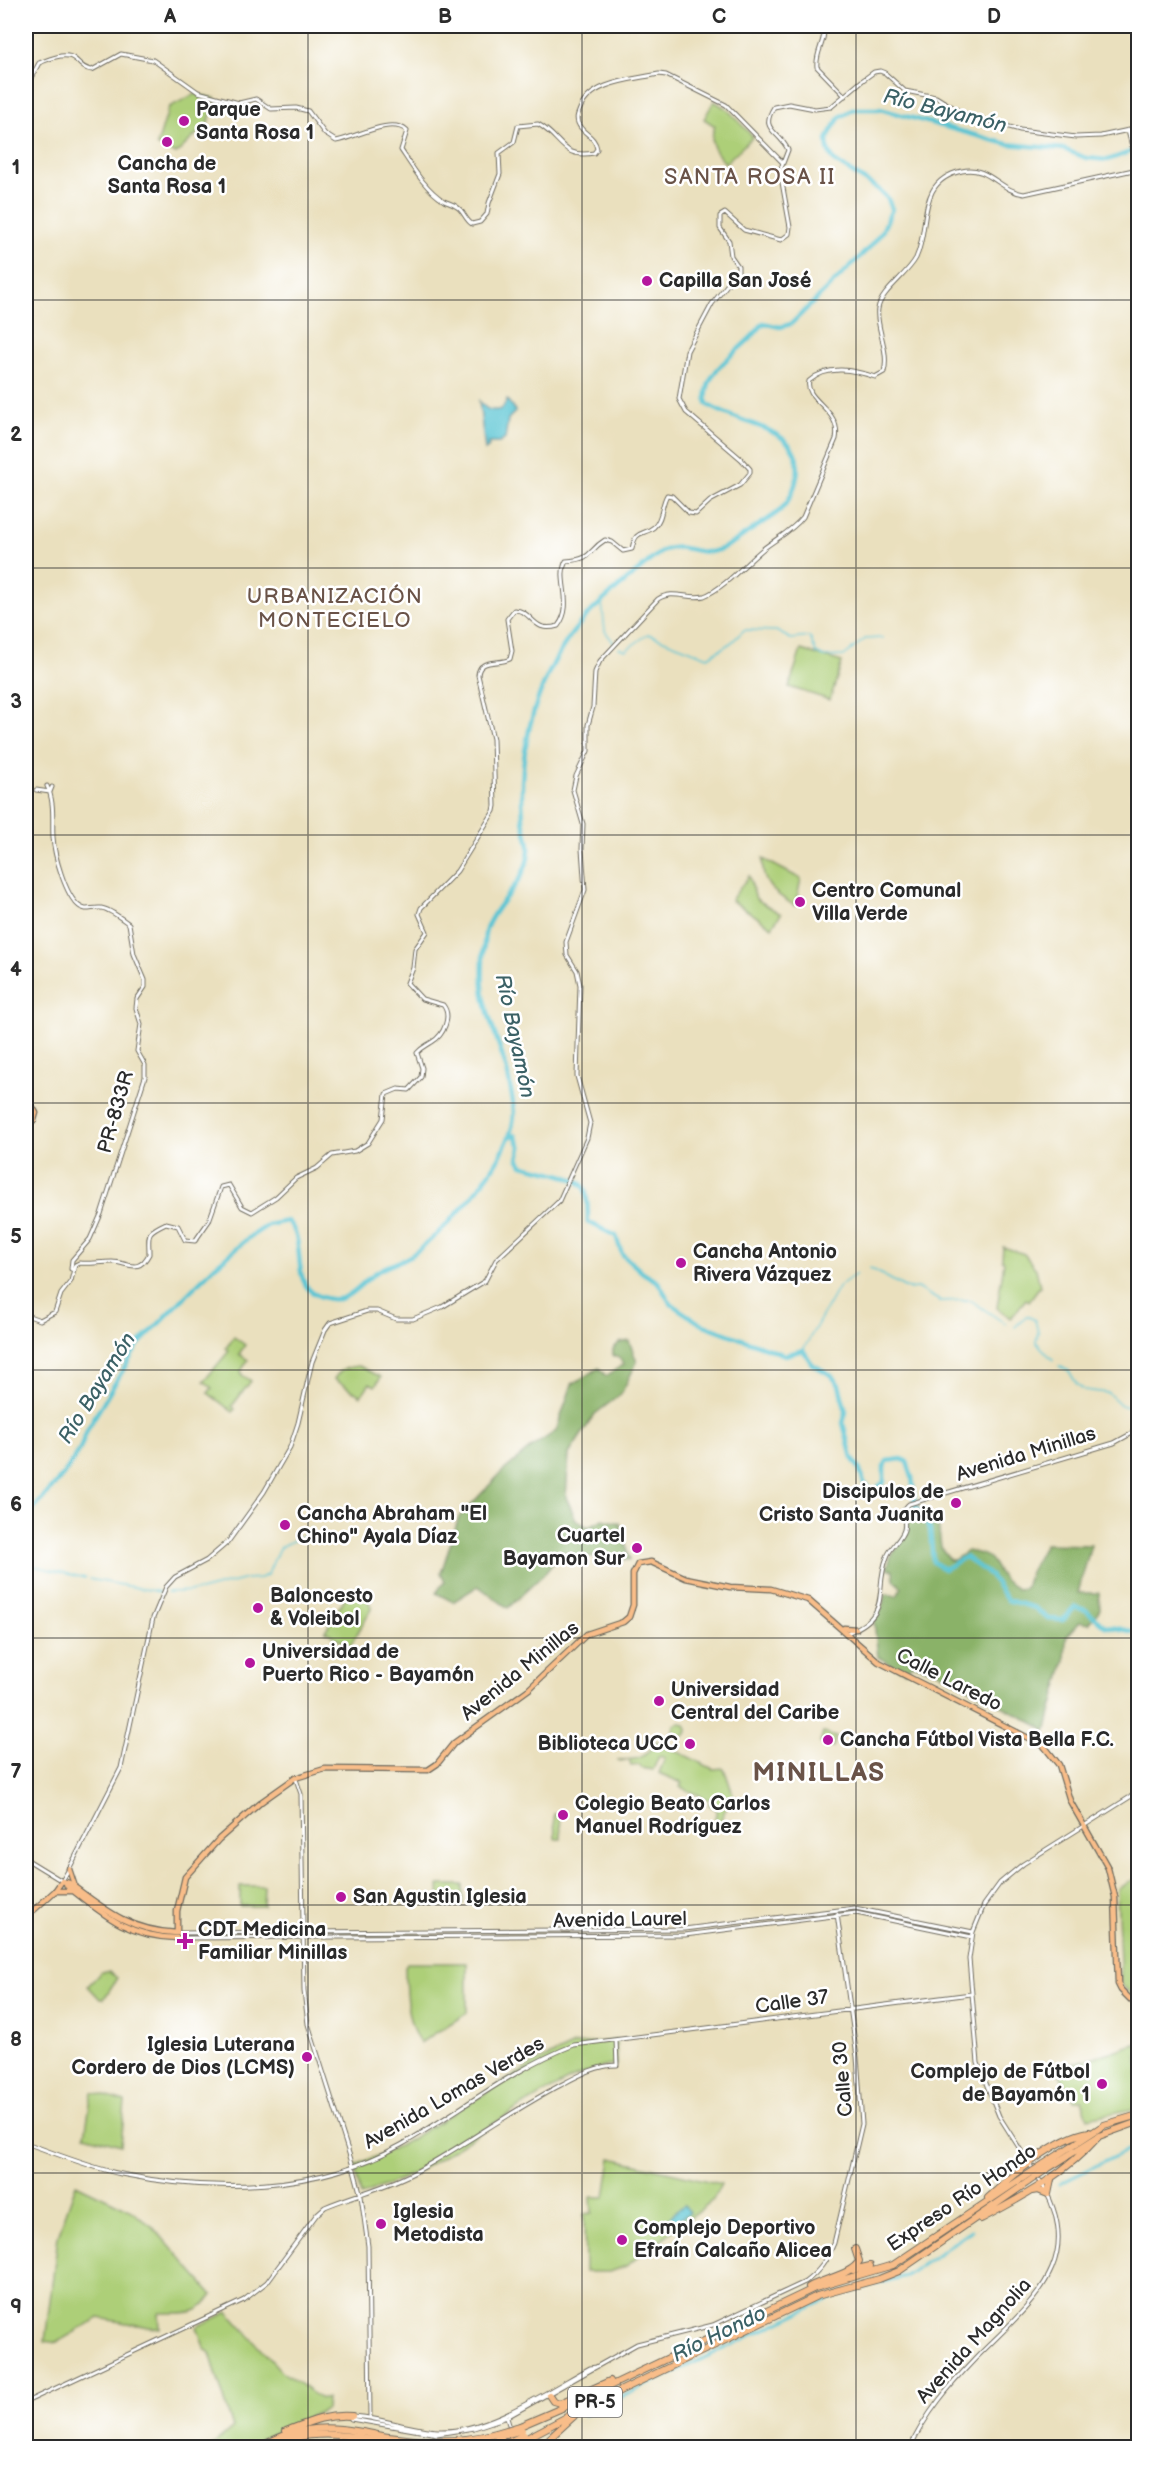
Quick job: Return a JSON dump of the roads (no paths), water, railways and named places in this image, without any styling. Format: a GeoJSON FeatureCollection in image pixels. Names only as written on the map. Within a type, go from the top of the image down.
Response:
{"type":"FeatureCollection","features":[{"type":"Feature","properties":{"kind":"highway","name":"Expreso Río Hondo"},"geometry":{"type":"LineString","coordinates":[[504,2445],[522,2433],[642,2371],[822,2285],[879,2275],[901,2265],[972,2221],[1089,2132],[1111,2122],[1138,2115]]}},
{"type":"Feature","properties":{"kind":"highway","name":"Expreso Río Hondo"},"geometry":{"type":"LineString","coordinates":[[1045,2166],[1099,2136],[1138,2122]]}},
{"type":"Feature","properties":{"kind":"highway"},"geometry":{"type":"LineString","coordinates":[[980,2207],[1012,2175],[1029,2163],[1063,2143],[1089,2132]]}},
{"type":"Feature","properties":{"kind":"highway"},"geometry":{"type":"LineString","coordinates":[[972,2221],[979,2220],[1053,2178],[1099,2136]]}},
{"type":"Feature","properties":{"kind":"highway"},"geometry":{"type":"LineString","coordinates":[[1031,2192],[1038,2190],[1048,2194],[1049,2184],[1053,2178]]}},
{"type":"Feature","properties":{"kind":"highway","name":"Expreso Río Hondo"},"geometry":{"type":"LineString","coordinates":[[901,2265],[980,2207],[1026,2180]]}},
{"type":"Feature","properties":{"kind":"highway"},"geometry":{"type":"LineString","coordinates":[[853,2270],[859,2261],[855,2249]]}},
{"type":"Feature","properties":{"kind":"highway"},"geometry":{"type":"LineString","coordinates":[[794,2298],[821,2280],[870,2266]]}},
{"type":"Feature","properties":{"kind":"highway"},"geometry":{"type":"LineString","coordinates":[[522,2433],[810,2292],[864,2278]]}},
{"type":"Feature","properties":{"kind":"highway","name":"Expreso Río Hondo"},"geometry":{"type":"LineString","coordinates":[[257,2448],[292,2433],[314,2429],[349,2429],[399,2438],[433,2441],[522,2433],[630,2385],[817,2296],[864,2278]]}},
{"type":"Feature","properties":{"kind":"highway"},"geometry":{"type":"LineString","coordinates":[[550,2392],[554,2402],[561,2403],[636,2371],[642,2371]]}},
{"type":"Feature","properties":{"kind":"highway"},"geometry":{"type":"LineString","coordinates":[[539,2448],[575,2415],[624,2391],[630,2385]]}},
{"type":"Feature","properties":{"kind":"highway"},"geometry":{"type":"LineString","coordinates":[[257,2448],[315,2419],[332,2415],[352,2418]]}},
{"type":"Feature","properties":{"kind":"highway"},"geometry":{"type":"LineString","coordinates":[[263,2448],[292,2436],[315,2432],[349,2433],[413,2445],[466,2443],[497,2435]]}},
{"type":"Feature","properties":{"kind":"highway"},"geometry":{"type":"LineString","coordinates":[[269,2448],[293,2438],[324,2433],[443,2447],[504,2445]]}},
{"type":"Feature","properties":{"kind":"highway"},"geometry":{"type":"LineString","coordinates":[[276,2448],[301,2439],[326,2436],[345,2437],[395,2447]]}},
{"type":"Feature","properties":{"kind":"highway"},"geometry":{"type":"LineString","coordinates":[[478,2448],[504,2445]]}},
{"type":"Feature","properties":{"kind":"main road"},"geometry":{"type":"LineString","coordinates":[[26,1104],[32,1106],[36,1113],[34,1120],[26,1124]]}},
{"type":"Feature","properties":{"kind":"main road","name":"Avenida Minillas"},"geometry":{"type":"LineString","coordinates":[[177,1936],[177,1911],[185,1877],[219,1839],[261,1802],[295,1778],[325,1769],[428,1770],[434,1767],[454,1743],[529,1689],[587,1634],[623,1622],[628,1618],[633,1605],[633,1574],[638,1564],[642,1562],[651,1562],[686,1578],[730,1587],[771,1589],[808,1600],[847,1633]]}},
{"type":"Feature","properties":{"kind":"main road"},"geometry":{"type":"LineString","coordinates":[[840,1626],[856,1629]]}},
{"type":"Feature","properties":{"kind":"main road","name":"Calle Laredo"},"geometry":{"type":"LineString","coordinates":[[847,1633],[879,1662],[1044,1746],[1059,1765],[1070,1801],[1108,1868],[1115,1897],[1118,1984],[1138,2007]]}},
{"type":"Feature","properties":{"kind":"main road"},"geometry":{"type":"LineString","coordinates":[[55,1891],[76,1890],[70,1878],[69,1869]]}},
{"type":"Feature","properties":{"kind":"main road"},"geometry":{"type":"LineString","coordinates":[[26,1917],[64,1882]]}},
{"type":"Feature","properties":{"kind":"main road","name":"Avenida Laurel"},"geometry":{"type":"LineString","coordinates":[[64,1882],[110,1913],[131,1924],[177,1936]]}},
{"type":"Feature","properties":{"kind":"street"},"geometry":{"type":"LineString","coordinates":[[823,26],[825,34],[818,55],[817,67],[845,96]]}},
{"type":"Feature","properties":{"kind":"street"},"geometry":{"type":"LineString","coordinates":[[26,87],[39,63],[68,56],[74,58],[80,67],[92,70],[121,54],[153,60],[198,92],[239,103],[256,99],[271,109],[304,110],[312,115],[325,134],[336,141],[376,127],[405,128],[407,135],[401,150],[416,174],[438,196],[458,207],[467,221],[472,224],[480,222],[487,214],[500,174],[499,153],[514,142],[518,126],[538,124],[555,137],[569,153],[581,155],[594,153],[597,148],[594,139],[577,122],[586,97],[609,84],[658,74],[666,75],[726,105],[783,163]]}},
{"type":"Feature","properties":{"kind":"street"},"geometry":{"type":"LineString","coordinates":[[74,1270],[79,1263],[113,1262],[134,1266],[141,1264],[149,1254],[147,1236],[166,1223],[178,1226],[185,1240],[195,1241],[214,1210],[217,1193],[225,1185],[233,1189],[237,1200],[246,1211],[257,1210],[276,1197],[296,1178],[317,1168],[332,1155],[355,1151],[368,1143],[383,1119],[386,1094],[398,1089],[409,1090],[421,1077],[422,1068],[417,1053],[437,1038],[447,1022],[448,1014],[443,1005],[422,999],[407,983],[413,968],[414,950],[427,932],[419,914],[421,908],[457,871],[495,806],[493,739],[478,675],[479,668],[482,664],[510,659],[512,651],[507,619],[514,610],[521,610],[540,627],[546,629],[558,626],[566,612],[564,569],[566,561],[585,557],[605,540],[612,542],[619,549],[628,551],[633,549],[635,537],[658,523],[667,495],[672,496],[688,513],[696,514],[710,501],[740,485],[750,473],[750,469],[741,459],[686,412],[679,399],[687,351],[712,304],[738,271],[738,266],[731,256],[729,241],[720,228],[719,220],[725,213],[750,233],[778,240],[788,237],[790,227],[780,175],[787,156],[786,147],[768,123],[768,117],[774,107],[789,104],[815,109],[825,108],[845,96],[869,76],[880,71],[905,91],[936,97],[964,114],[1020,130],[1076,137],[1138,128]]}},
{"type":"Feature","properties":{"kind":"street"},"geometry":{"type":"LineString","coordinates":[[838,89],[850,91]]}},
{"type":"Feature","properties":{"kind":"street"},"geometry":{"type":"LineString","coordinates":[[838,89],[838,101]]}},
{"type":"Feature","properties":{"kind":"street"},"geometry":{"type":"LineString","coordinates":[[64,1882],[121,1768],[153,1618],[161,1597],[175,1578],[207,1560],[228,1542],[264,1492],[290,1447],[312,1362],[328,1326],[333,1321],[367,1311],[378,1311],[401,1320],[413,1319],[442,1306],[485,1281],[496,1260],[551,1210],[568,1184],[587,1138],[590,1123],[577,1076],[580,985],[577,971],[567,955],[566,942],[585,890],[582,849],[584,824],[573,790],[576,776],[588,751],[588,725],[593,707],[597,667],[658,599],[668,594],[697,597],[714,591],[764,549],[796,526],[803,517],[838,429],[835,421],[809,391],[809,381],[814,376],[839,369],[853,370],[875,377],[884,372],[885,354],[878,309],[884,297],[918,255],[929,196],[938,185],[948,176],[962,171],[979,170],[1015,192],[1024,194],[1138,170],[1128,131]]}},
{"type":"Feature","properties":{"kind":"street","name":"PR-833R"},"geometry":{"type":"LineString","coordinates":[[26,1315],[40,1320],[55,1312],[61,1294],[71,1281],[74,1270],[71,1269],[72,1260],[90,1239],[101,1214],[141,1094],[145,1070],[137,1051],[141,1024],[135,1008],[145,980],[134,954],[129,924],[105,909],[87,910],[80,907],[72,898],[58,862],[53,841],[50,792],[47,786]]}},
{"type":"Feature","properties":{"kind":"street","name":"PR-833R"},"geometry":{"type":"LineString","coordinates":[[50,792],[52,787]]}},
{"type":"Feature","properties":{"kind":"street"},"geometry":{"type":"LineString","coordinates":[[36,790],[50,792]]}},
{"type":"Feature","properties":{"kind":"street","name":"Avenida Minillas"},"geometry":{"type":"LineString","coordinates":[[847,1633],[869,1620],[879,1608],[887,1556],[904,1532],[903,1514],[909,1504],[1114,1443],[1138,1430]]}},
{"type":"Feature","properties":{"kind":"street"},"geometry":{"type":"LineString","coordinates":[[295,1778],[301,1794],[302,1932],[304,1991],[308,2024],[354,2166],[368,2246],[370,2419]]}},
{"type":"Feature","properties":{"kind":"street","name":"Avenida Magnolia"},"geometry":{"type":"LineString","coordinates":[[910,2448],[923,2421],[948,2390],[1028,2306],[1049,2275],[1056,2259],[1059,2229],[1057,2215],[1048,2194],[999,2116],[978,2063],[969,1959],[973,1932],[984,1905],[1000,1883],[1023,1864],[1138,1792]]}},
{"type":"Feature","properties":{"kind":"street","name":"Avenida Laurel"},"geometry":{"type":"LineString","coordinates":[[26,1859],[64,1882]]}},
{"type":"Feature","properties":{"kind":"street","name":"Avenida Laurel"},"geometry":{"type":"LineString","coordinates":[[177,1936],[302,1932],[684,1929],[855,1908],[973,1932]]}},
{"type":"Feature","properties":{"kind":"street","name":"Avenida Laurel"},"geometry":{"type":"LineString","coordinates":[[177,1936],[684,1935],[837,1914],[872,1916],[972,1937]]}},
{"type":"Feature","properties":{"kind":"street","name":"Calle 30"},"geometry":{"type":"LineString","coordinates":[[596,2367],[638,2344],[713,2325],[805,2282],[818,2272],[827,2260],[862,2124],[851,2009],[837,1914]]}},
{"type":"Feature","properties":{"kind":"street","name":"Calle 37"},"geometry":{"type":"LineString","coordinates":[[616,2040],[971,1994]]}},
{"type":"Feature","properties":{"kind":"street"},"geometry":{"type":"LineString","coordinates":[[26,2402],[244,2300],[267,2282],[317,2214],[333,2204],[361,2196],[418,2171],[502,2118],[580,2075],[600,2067],[617,2065],[616,2040]]}},
{"type":"Feature","properties":{"kind":"street","name":"Avenida Lomas Verdes"},"geometry":{"type":"LineString","coordinates":[[26,2143],[79,2163],[121,2174],[179,2183],[225,2186],[271,2184],[310,2178],[354,2166],[399,2146],[555,2053],[574,2045],[616,2040]]}},
{"type":"Feature","properties":{"kind":"street"},"geometry":{"type":"LineString","coordinates":[[492,2423],[596,2367]]}},
{"type":"Feature","properties":{"kind":"street"},"geometry":{"type":"LineString","coordinates":[[506,2415],[519,2410],[590,2368],[596,2367]]}},
{"type":"Feature","properties":{"kind":"street"},"geometry":{"type":"LineString","coordinates":[[509,2425],[519,2410]]}},
{"type":"Feature","properties":{"kind":"street"},"geometry":{"type":"LineString","coordinates":[[506,2415],[516,2448]]}},
{"type":"Feature","properties":{"kind":"street"},"geometry":{"type":"LineString","coordinates":[[352,2418],[439,2431],[469,2427],[500,2418]]}},
{"type":"Feature","properties":{"kind":"street"},"geometry":{"type":"LineString","coordinates":[[500,2418],[504,2445]]}},
{"type":"Feature","properties":{"kind":"street"},"geometry":{"type":"LineString","coordinates":[[370,2419],[437,2434],[454,2433],[492,2423],[503,2426]]}},
{"type":"Feature","properties":{"kind":"water"},"geometry":{"type":"Polygon","coordinates":[[[507,400],[516,411],[508,419],[505,439],[499,443],[488,443],[489,447],[485,450],[479,401],[489,410],[495,410],[502,409],[507,400]]]}},
{"type":"Feature","properties":{"kind":"water"},"geometry":{"type":"Polygon","coordinates":[[[684,2205],[690,2212],[673,2224],[668,2218],[684,2205]]]}},
{"type":"Feature","properties":{"kind":"waterway","name":"Río Bayamón"},"geometry":{"type":"LineString","coordinates":[[26,1518],[64,1474],[80,1449],[88,1428],[138,1345],[214,1267],[251,1236],[268,1225],[287,1221],[297,1238],[303,1281],[317,1295],[328,1299],[344,1298],[378,1271],[409,1257],[428,1242],[460,1210],[491,1171],[511,1132],[514,1109],[508,1075],[485,998],[483,983],[485,932],[491,918],[517,882],[527,862],[529,846],[523,822],[522,779],[530,724],[540,693],[562,648],[581,622],[653,558],[670,548],[710,552],[726,547],[777,513],[793,491],[798,464],[792,448],[776,434],[716,410],[707,404],[707,391],[718,369],[763,323],[780,327],[791,324],[868,249],[882,232],[892,209],[888,199],[878,189],[834,161],[828,150],[827,140],[840,117],[854,109],[880,109],[1007,144],[1063,149],[1086,158],[1108,160],[1138,149]]}},
{"type":"Feature","properties":{"kind":"waterway"},"geometry":{"type":"LineString","coordinates":[[602,603],[605,631],[614,643]]}},
{"type":"Feature","properties":{"kind":"waterway"},"geometry":{"type":"LineString","coordinates":[[619,648],[626,650],[648,634],[708,657],[732,642],[744,630],[776,631],[791,639],[810,637],[816,653],[824,657],[844,656],[865,639],[883,638]]}},
{"type":"Feature","properties":{"kind":"waterway"},"geometry":{"type":"LineString","coordinates":[[510,1137],[515,1135],[521,1148],[518,1158],[522,1165],[567,1177],[581,1184],[587,1197],[588,1222],[616,1236],[622,1254],[643,1273],[658,1282],[671,1304],[701,1324],[785,1355],[803,1350],[812,1364],[831,1375],[839,1385],[846,1412],[843,1423],[852,1458],[859,1468],[864,1483],[873,1491],[884,1482],[884,1467],[887,1461],[902,1459],[907,1462],[912,1477],[915,1506],[930,1529],[933,1562],[944,1569],[965,1557],[990,1575],[1007,1600],[1035,1608],[1048,1619],[1063,1620],[1075,1607],[1086,1610],[1105,1626],[1136,1632],[1138,1628]]}},
{"type":"Feature","properties":{"kind":"waterway"},"geometry":{"type":"LineString","coordinates":[[870,1268],[908,1289],[917,1288],[940,1301],[970,1300],[1006,1324]]}},
{"type":"Feature","properties":{"kind":"waterway"},"geometry":{"type":"LineString","coordinates":[[803,1350],[839,1286],[856,1274]]}},
{"type":"Feature","properties":{"kind":"waterway"},"geometry":{"type":"LineString","coordinates":[[1015,1327],[1027,1316],[1035,1320],[1038,1332],[1036,1342],[1053,1360]]}},
{"type":"Feature","properties":{"kind":"waterway"},"geometry":{"type":"LineString","coordinates":[[1059,1366],[1069,1371],[1076,1383],[1084,1390],[1108,1393],[1121,1405],[1138,1411]]}},
{"type":"Feature","properties":{"kind":"waterway"},"geometry":{"type":"LineString","coordinates":[[167,1592],[200,1591],[246,1579],[261,1578],[268,1574],[279,1548],[304,1535],[310,1528]]}},
{"type":"Feature","properties":{"kind":"waterway"},"geometry":{"type":"LineString","coordinates":[[26,1564],[85,1578]]}},
{"type":"Feature","properties":{"kind":"waterway"},"geometry":{"type":"LineString","coordinates":[[89,1579],[160,1592]]}},
{"type":"Feature","properties":{"kind":"waterway","name":"Río Hondo"},"geometry":{"type":"LineString","coordinates":[[1059,2184],[1138,2145]]}},
{"type":"Feature","properties":{"kind":"waterway","name":"Río Hondo"},"geometry":{"type":"LineString","coordinates":[[876,2284],[906,2276],[972,2230]]}},
{"type":"Feature","properties":{"kind":"waterway","name":"Río Hondo"},"geometry":{"type":"LineString","coordinates":[[584,2415],[814,2306],[845,2292],[869,2286]]}},
{"type":"Feature","properties":{"kind":"place","name":"Parque Santa Rosa 1"},"geometry":{"type":"Point","coordinates":[184,121]}},
{"type":"Feature","properties":{"kind":"place","name":"Cancha de Santa Rosa 1"},"geometry":{"type":"Point","coordinates":[167,142]}},
{"type":"Feature","properties":{"kind":"place","name":"Capilla San José"},"geometry":{"type":"Point","coordinates":[647,281]}},
{"type":"Feature","properties":{"kind":"place","name":"Centro Comunal Villa Verde"},"geometry":{"type":"Point","coordinates":[800,902]}},
{"type":"Feature","properties":{"kind":"place","name":"Cancha Antonio Rivera Vázquez"},"geometry":{"type":"Point","coordinates":[681,1263]}},
{"type":"Feature","properties":{"kind":"place","name":"Discipulos de Cristo Santa Juanita"},"geometry":{"type":"Point","coordinates":[956,1503]}},
{"type":"Feature","properties":{"kind":"place","name":"Cancha Abraham \"El Chino\" Ayala Díaz"},"geometry":{"type":"Point","coordinates":[285,1525]}},
{"type":"Feature","properties":{"kind":"place","name":"Cuartel Bayamon Sur"},"geometry":{"type":"Point","coordinates":[637,1548]}},
{"type":"Feature","properties":{"kind":"place","name":"Baloncesto & Voleibol"},"geometry":{"type":"Point","coordinates":[258,1608]}},
{"type":"Feature","properties":{"kind":"place","name":"Universidad de Puerto Rico - Bayamón"},"geometry":{"type":"Point","coordinates":[250,1663]}},
{"type":"Feature","properties":{"kind":"place","name":"Universidad Central del Caribe"},"geometry":{"type":"Point","coordinates":[659,1701]}},
{"type":"Feature","properties":{"kind":"place","name":"Cancha Fútbol Vista Bella F.C."},"geometry":{"type":"Point","coordinates":[828,1740]}},
{"type":"Feature","properties":{"kind":"place","name":"Biblioteca UCC"},"geometry":{"type":"Point","coordinates":[690,1744]}},
{"type":"Feature","properties":{"kind":"place","name":"Colegio Beato Carlos Manuel Rodríguez"},"geometry":{"type":"Point","coordinates":[563,1815]}},
{"type":"Feature","properties":{"kind":"place","name":"San Agustin Iglesia"},"geometry":{"type":"Point","coordinates":[341,1897]}},
{"type":"Feature","properties":{"kind":"place","name":"CDT Medicina Familiar Minillas"},"geometry":{"type":"Point","coordinates":[185,1941]}},
{"type":"Feature","properties":{"kind":"place","name":"Iglesia Luterana Cordero de Dios (LCMS)"},"geometry":{"type":"Point","coordinates":[307,2057]}},
{"type":"Feature","properties":{"kind":"place","name":"Complejo de Fútbol de Bayamón 1"},"geometry":{"type":"Point","coordinates":[1102,2084]}},
{"type":"Feature","properties":{"kind":"place","name":"Iglesia Metodista"},"geometry":{"type":"Point","coordinates":[381,2224]}},
{"type":"Feature","properties":{"kind":"place","name":"Complejo Deportivo Efraín Calcaño Alicea"},"geometry":{"type":"Point","coordinates":[622,2240]}},
{"type":"Feature","properties":{"kind":"district","name":"SANTA ROSA II"},"geometry":{"type":"Point","coordinates":[750,177]}},
{"type":"Feature","properties":{"kind":"district","name":"URBANIZACIÓN MONTECIELO"},"geometry":{"type":"Point","coordinates":[335,608]}},
{"type":"Feature","properties":{"kind":"district","name":"MINILLAS"},"geometry":{"type":"Point","coordinates":[819,1773]}}]}
